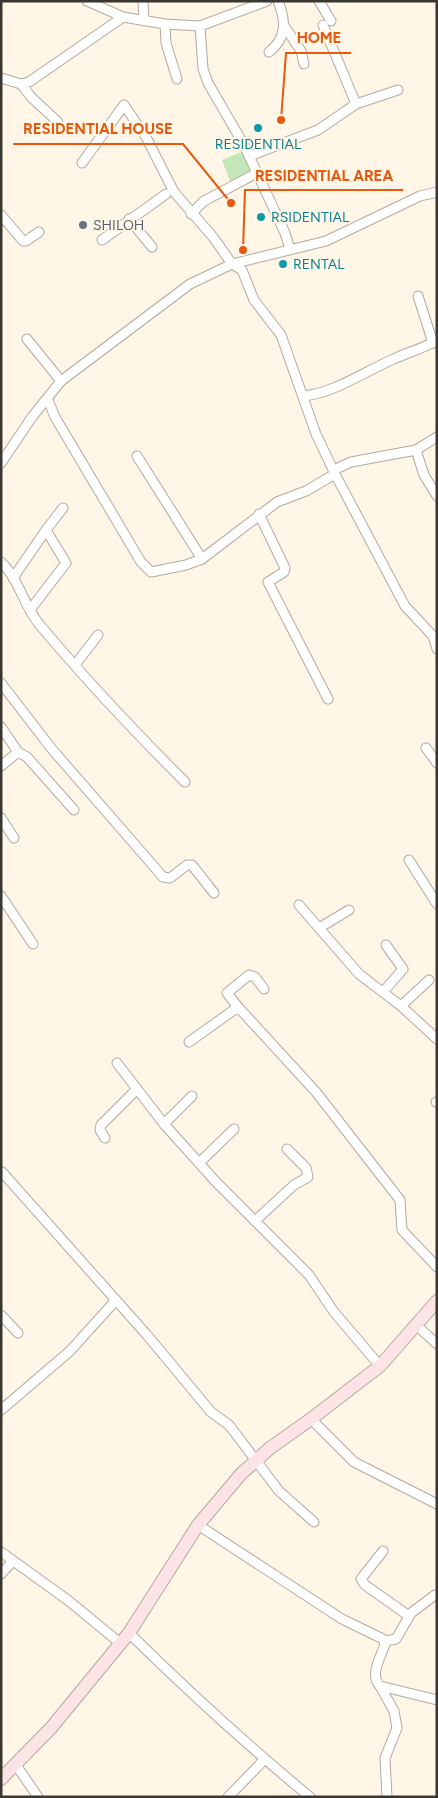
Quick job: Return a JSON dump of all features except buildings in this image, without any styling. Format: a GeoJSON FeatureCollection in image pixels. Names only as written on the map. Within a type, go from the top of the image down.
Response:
{"type":"FeatureCollection","features":[{"type":"Feature","properties":{"kind":"street"},"geometry":{"type":"LineString","coordinates":[[87,1],[123,17],[165,24],[200,26],[267,1]]}},
{"type":"Feature","properties":{"kind":"street"},"geometry":{"type":"LineString","coordinates":[[144,1],[144,20]]}},
{"type":"Feature","properties":{"kind":"street"},"geometry":{"type":"LineString","coordinates":[[278,1],[285,27],[301,51],[304,64]]}},
{"type":"Feature","properties":{"kind":"street"},"geometry":{"type":"LineString","coordinates":[[319,1],[356,104]]}},
{"type":"Feature","properties":{"kind":"street"},"geometry":{"type":"LineString","coordinates":[[1,78],[21,84],[28,82],[123,17]]}},
{"type":"Feature","properties":{"kind":"street"},"geometry":{"type":"LineString","coordinates":[[165,24],[166,43],[177,79]]}},
{"type":"Feature","properties":{"kind":"street"},"geometry":{"type":"LineString","coordinates":[[200,26],[203,69],[208,82],[249,156],[290,250]]}},
{"type":"Feature","properties":{"kind":"street"},"geometry":{"type":"LineString","coordinates":[[269,52],[282,38],[285,27]]}},
{"type":"Feature","properties":{"kind":"street"},"geometry":{"type":"LineString","coordinates":[[21,84],[32,98],[58,122]]}},
{"type":"Feature","properties":{"kind":"street"},"geometry":{"type":"LineString","coordinates":[[249,156],[318,130],[356,104],[398,90]]}},
{"type":"Feature","properties":{"kind":"street"},"geometry":{"type":"LineString","coordinates":[[82,163],[124,105],[146,137],[174,192],[191,214],[213,237],[232,264],[242,270],[254,300],[281,335],[316,434],[337,471],[404,606],[434,636],[437,650]]}},
{"type":"Feature","properties":{"kind":"street"},"geometry":{"type":"LineString","coordinates":[[191,214],[204,202],[257,173]]}},
{"type":"Feature","properties":{"kind":"street"},"geometry":{"type":"LineString","coordinates":[[1,462],[32,417],[48,400],[61,381],[190,284],[232,264],[326,241],[420,196],[437,192]]}},
{"type":"Feature","properties":{"kind":"street"},"geometry":{"type":"LineString","coordinates":[[102,240],[166,194]]}},
{"type":"Feature","properties":{"kind":"street"},"geometry":{"type":"LineString","coordinates":[[1,215],[23,241],[39,232]]}},
{"type":"Feature","properties":{"kind":"street"},"geometry":{"type":"LineString","coordinates":[[129,219],[152,247]]}},
{"type":"Feature","properties":{"kind":"street"},"geometry":{"type":"LineString","coordinates":[[303,396],[313,395],[352,379],[436,341],[418,296]]}},
{"type":"Feature","properties":{"kind":"street"},"geometry":{"type":"LineString","coordinates":[[27,339],[61,381]]}},
{"type":"Feature","properties":{"kind":"street"},"geometry":{"type":"LineString","coordinates":[[48,400],[55,417],[146,569],[151,572],[186,565],[202,559],[259,514],[285,498],[306,491],[351,462],[416,450],[437,437]]}},
{"type":"Feature","properties":{"kind":"street"},"geometry":{"type":"LineString","coordinates":[[416,450],[424,475],[437,496]]}},
{"type":"Feature","properties":{"kind":"street"},"geometry":{"type":"LineString","coordinates":[[138,456],[202,559]]}},
{"type":"Feature","properties":{"kind":"street"},"geometry":{"type":"LineString","coordinates":[[12,578],[63,508]]}},
{"type":"Feature","properties":{"kind":"street"},"geometry":{"type":"LineString","coordinates":[[259,514],[285,568],[284,572],[268,582],[328,699]]}},
{"type":"Feature","properties":{"kind":"street"},"geometry":{"type":"LineString","coordinates":[[30,610],[66,563],[46,530]]}},
{"type":"Feature","properties":{"kind":"street"},"geometry":{"type":"LineString","coordinates":[[1,562],[37,622],[124,722],[185,782]]}},
{"type":"Feature","properties":{"kind":"street"},"geometry":{"type":"LineString","coordinates":[[75,666],[98,635]]}},
{"type":"Feature","properties":{"kind":"street"},"geometry":{"type":"LineString","coordinates":[[1,684],[51,748],[163,877],[170,878],[187,865],[192,865],[214,893]]}},
{"type":"Feature","properties":{"kind":"street"},"geometry":{"type":"LineString","coordinates":[[1,727],[17,747],[18,752]]}},
{"type":"Feature","properties":{"kind":"street"},"geometry":{"type":"LineString","coordinates":[[426,748],[437,763]]}},
{"type":"Feature","properties":{"kind":"street"},"geometry":{"type":"LineString","coordinates":[[1,766],[18,752]]}},
{"type":"Feature","properties":{"kind":"street"},"geometry":{"type":"LineString","coordinates":[[18,752],[27,756],[74,810]]}},
{"type":"Feature","properties":{"kind":"street"},"geometry":{"type":"LineString","coordinates":[[1,818],[14,838]]}},
{"type":"Feature","properties":{"kind":"street"},"geometry":{"type":"LineString","coordinates":[[409,860],[437,904]]}},
{"type":"Feature","properties":{"kind":"street"},"geometry":{"type":"LineString","coordinates":[[1,896],[33,944]]}},
{"type":"Feature","properties":{"kind":"street"},"geometry":{"type":"LineString","coordinates":[[299,905],[359,974],[401,1006],[437,1039]]}},
{"type":"Feature","properties":{"kind":"street"},"geometry":{"type":"LineString","coordinates":[[319,928],[349,910]]}},
{"type":"Feature","properties":{"kind":"street"},"geometry":{"type":"LineString","coordinates":[[383,992],[403,969],[386,945]]}},
{"type":"Feature","properties":{"kind":"street"},"geometry":{"type":"LineString","coordinates":[[264,989],[255,977],[249,975],[227,993],[316,1092],[400,1200],[402,1230],[437,1267]]}},
{"type":"Feature","properties":{"kind":"street"},"geometry":{"type":"LineString","coordinates":[[401,1006],[429,980]]}},
{"type":"Feature","properties":{"kind":"street"},"geometry":{"type":"LineString","coordinates":[[190,1042],[238,1007]]}},
{"type":"Feature","properties":{"kind":"street"},"geometry":{"type":"LineString","coordinates":[[117,1063],[164,1124],[216,1182],[313,1280],[334,1312],[380,1366]]}},
{"type":"Feature","properties":{"kind":"street"},"geometry":{"type":"LineString","coordinates":[[105,1138],[100,1130],[101,1125],[137,1089]]}},
{"type":"Feature","properties":{"kind":"street"},"geometry":{"type":"LineString","coordinates":[[164,1124],[192,1096]]}},
{"type":"Feature","properties":{"kind":"street"},"geometry":{"type":"LineString","coordinates":[[200,1162],[234,1129]]}},
{"type":"Feature","properties":{"kind":"street"},"geometry":{"type":"LineString","coordinates":[[255,1221],[294,1185],[308,1177],[306,1168],[287,1149]]}},
{"type":"Feature","properties":{"kind":"street"},"geometry":{"type":"LineString","coordinates":[[2,1172],[153,1341],[211,1412],[228,1425],[288,1502],[314,1522]]}},
{"type":"Feature","properties":{"kind":"street"},"geometry":{"type":"LineString","coordinates":[[2,1407],[70,1351],[116,1300]]}},
{"type":"Feature","properties":{"kind":"street"},"geometry":{"type":"LineString","coordinates":[[1,1779],[51,1728],[129,1633],[198,1525],[241,1474],[255,1460],[380,1366],[437,1301]]}},
{"type":"Feature","properties":{"kind":"street"},"geometry":{"type":"LineString","coordinates":[[1,1315],[18,1333]]}},
{"type":"Feature","properties":{"kind":"street"},"geometry":{"type":"LineString","coordinates":[[417,1326],[437,1344]]}},
{"type":"Feature","properties":{"kind":"street"},"geometry":{"type":"LineString","coordinates":[[311,1419],[354,1462],[437,1504]]}},
{"type":"Feature","properties":{"kind":"street"},"geometry":{"type":"LineString","coordinates":[[198,1525],[342,1619],[385,1641],[396,1640],[409,1616],[435,1595]]}},
{"type":"Feature","properties":{"kind":"street"},"geometry":{"type":"LineString","coordinates":[[383,1551],[361,1579],[365,1585],[409,1616]]}},
{"type":"Feature","properties":{"kind":"street"},"geometry":{"type":"LineString","coordinates":[[1,1552],[69,1601],[120,1643]]}},
{"type":"Feature","properties":{"kind":"street"},"geometry":{"type":"LineString","coordinates":[[1,1574],[13,1561]]}},
{"type":"Feature","properties":{"kind":"street"},"geometry":{"type":"LineString","coordinates":[[129,1633],[174,1678],[264,1760],[310,1797]]}},
{"type":"Feature","properties":{"kind":"street"},"geometry":{"type":"LineString","coordinates":[[385,1641],[375,1672],[375,1678],[394,1712],[398,1728],[385,1758],[387,1797]]}},
{"type":"Feature","properties":{"kind":"street"},"geometry":{"type":"LineString","coordinates":[[380,1686],[437,1700]]}},
{"type":"Feature","properties":{"kind":"street"},"geometry":{"type":"LineString","coordinates":[[228,1797],[264,1760]]}},
{"type":"Feature","properties":{"kind":"street"},"geometry":{"type":"LineString","coordinates":[[16,1765],[38,1797]]}},
{"type":"Feature","properties":{"kind":"green space"},"geometry":{"type":"Polygon","coordinates":[[[244,151],[253,173],[231,184],[222,160],[244,151]]]}},
{"type":"Feature","properties":{"kind":"place","name":"HOME"},"geometry":{"type":"Point","coordinates":[281,120]}},
{"type":"Feature","properties":{"kind":"place","name":"RESIDENTIAL"},"geometry":{"type":"Point","coordinates":[258,128]}},
{"type":"Feature","properties":{"kind":"place","name":"RESIDENTIAL HOUSE"},"geometry":{"type":"Point","coordinates":[231,203]}},
{"type":"Feature","properties":{"kind":"place","name":"RSIDENTIAL"},"geometry":{"type":"Point","coordinates":[261,217]}},
{"type":"Feature","properties":{"kind":"place","name":"SHILOH"},"geometry":{"type":"Point","coordinates":[83,225]}},
{"type":"Feature","properties":{"kind":"place","name":"RESIDENTIAL AREA"},"geometry":{"type":"Point","coordinates":[243,250]}},
{"type":"Feature","properties":{"kind":"place","name":"RENTAL"},"geometry":{"type":"Point","coordinates":[283,264]}}]}
